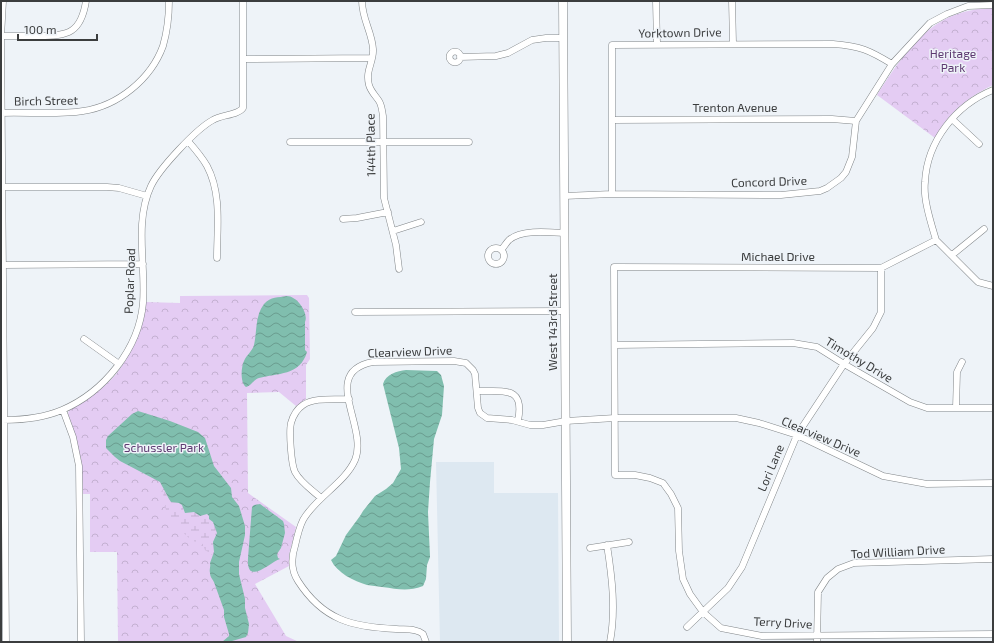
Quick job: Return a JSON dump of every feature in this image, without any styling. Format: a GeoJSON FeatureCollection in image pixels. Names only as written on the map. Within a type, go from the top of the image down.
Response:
{"type":"FeatureCollection","features":[{"type":"Feature","properties":{"kind":"main road","name":"West 143rd Street"},"geometry":{"type":"LineString","coordinates":[[563,1],[567,642]]}},
{"type":"Feature","properties":{"kind":"street"},"geometry":{"type":"LineString","coordinates":[[3,1],[3,420],[6,642]]}},
{"type":"Feature","properties":{"kind":"street"},"geometry":{"type":"LineString","coordinates":[[2,36],[55,36],[65,34],[71,31],[80,22],[83,16],[86,1]]}},
{"type":"Feature","properties":{"kind":"street","name":"Birch Street"},"geometry":{"type":"LineString","coordinates":[[2,113],[85,111],[105,105],[119,98],[138,83],[158,56],[166,33],[169,1]]}},
{"type":"Feature","properties":{"kind":"street"},"geometry":{"type":"LineString","coordinates":[[243,1],[244,59],[372,58]]}},
{"type":"Feature","properties":{"kind":"street","name":"144th Place"},"geometry":{"type":"LineString","coordinates":[[362,1],[364,18],[373,47],[368,72],[369,84],[371,90],[380,103],[383,116],[383,189],[398,254],[398,269]]}},
{"type":"Feature","properties":{"kind":"street"},"geometry":{"type":"LineString","coordinates":[[656,1],[657,44]]}},
{"type":"Feature","properties":{"kind":"street"},"geometry":{"type":"LineString","coordinates":[[732,1],[733,44]]}},
{"type":"Feature","properties":{"kind":"street","name":"Concord Drive"},"geometry":{"type":"LineString","coordinates":[[564,196],[612,194],[780,195],[820,191],[835,183],[846,172],[852,157],[856,121],[892,64],[930,23],[947,14],[968,6],[993,5]]}},
{"type":"Feature","properties":{"kind":"street"},"geometry":{"type":"LineString","coordinates":[[460,57],[496,56],[508,53],[532,40],[563,38]]}},
{"type":"Feature","properties":{"kind":"street","name":"Yorktown Drive"},"geometry":{"type":"LineString","coordinates":[[612,194],[612,45],[851,45],[868,50],[892,64]]}},
{"type":"Feature","properties":{"kind":"street","name":"Poplar Road"},"geometry":{"type":"LineString","coordinates":[[3,420],[37,418],[63,410],[95,390],[109,377],[119,364],[127,352],[140,318],[143,299],[143,218],[147,196],[157,175],[188,141],[210,122],[222,116],[239,112],[243,108],[244,59]]}},
{"type":"Feature","properties":{"kind":"street"},"geometry":{"type":"LineString","coordinates":[[993,90],[982,94],[966,105],[952,119],[936,143],[929,160],[924,183],[928,212],[936,240],[978,282],[993,286]]}},
{"type":"Feature","properties":{"kind":"street","name":"Trenton Avenue"},"geometry":{"type":"LineString","coordinates":[[613,120],[832,119],[856,121]]}},
{"type":"Feature","properties":{"kind":"street"},"geometry":{"type":"LineString","coordinates":[[952,119],[979,144]]}},
{"type":"Feature","properties":{"kind":"street"},"geometry":{"type":"LineString","coordinates":[[188,141],[208,166],[215,186],[218,206],[217,258]]}},
{"type":"Feature","properties":{"kind":"street"},"geometry":{"type":"LineString","coordinates":[[290,142],[470,142]]}},
{"type":"Feature","properties":{"kind":"street"},"geometry":{"type":"LineString","coordinates":[[3,187],[107,187],[120,188],[147,196]]}},
{"type":"Feature","properties":{"kind":"street"},"geometry":{"type":"LineString","coordinates":[[343,219],[388,212]]}},
{"type":"Feature","properties":{"kind":"street"},"geometry":{"type":"LineString","coordinates":[[393,231],[421,222]]}},
{"type":"Feature","properties":{"kind":"street"},"geometry":{"type":"LineString","coordinates":[[952,255],[984,229]]}},
{"type":"Feature","properties":{"kind":"street"},"geometry":{"type":"LineString","coordinates":[[501,250],[517,235],[536,232],[564,233]]}},
{"type":"Feature","properties":{"kind":"street","name":"Michael Drive"},"geometry":{"type":"LineString","coordinates":[[615,345],[614,267],[881,268],[936,240]]}},
{"type":"Feature","properties":{"kind":"street"},"geometry":{"type":"LineString","coordinates":[[3,265],[143,264]]}},
{"type":"Feature","properties":{"kind":"street","name":"Lori Lane"},"geometry":{"type":"LineString","coordinates":[[687,627],[728,588],[742,567],[796,435],[844,364],[874,328],[880,312],[881,268]]}},
{"type":"Feature","properties":{"kind":"street"},"geometry":{"type":"LineString","coordinates":[[355,312],[565,312]]}},
{"type":"Feature","properties":{"kind":"street"},"geometry":{"type":"LineString","coordinates":[[84,339],[119,364]]}},
{"type":"Feature","properties":{"kind":"street","name":"Timothy Drive"},"geometry":{"type":"LineString","coordinates":[[615,345],[793,343],[817,347],[910,402],[926,408],[993,408]]}},
{"type":"Feature","properties":{"kind":"street"},"geometry":{"type":"LineString","coordinates":[[615,345],[615,418]]}},
{"type":"Feature","properties":{"kind":"street","name":"Clearview Drive"},"geometry":{"type":"LineString","coordinates":[[426,642],[423,634],[417,630],[365,626],[346,621],[332,615],[321,608],[300,584],[294,572],[292,556],[303,519],[344,475],[353,463],[356,456],[358,441],[347,384],[352,371],[363,364],[373,362],[447,361],[466,363],[475,374],[478,408],[480,413],[487,418],[512,420],[530,425],[543,425],[566,421],[615,418],[736,418],[759,423],[796,435],[883,476],[926,484],[993,483]]}},
{"type":"Feature","properties":{"kind":"street"},"geometry":{"type":"LineString","coordinates":[[956,408],[957,372],[962,362]]}},
{"type":"Feature","properties":{"kind":"street"},"geometry":{"type":"LineString","coordinates":[[477,391],[506,392],[514,394],[518,398],[520,406],[518,421]]}},
{"type":"Feature","properties":{"kind":"street"},"geometry":{"type":"LineString","coordinates":[[321,498],[299,478],[294,471],[291,461],[291,424],[295,413],[303,405],[315,400],[349,400]]}},
{"type":"Feature","properties":{"kind":"street"},"geometry":{"type":"LineString","coordinates":[[63,410],[73,437],[78,466],[81,642]]}},
{"type":"Feature","properties":{"kind":"street","name":"Terry Drive"},"geometry":{"type":"LineString","coordinates":[[615,418],[616,475],[635,474],[650,478],[663,483],[671,494],[678,508],[679,551],[683,579],[690,594],[703,612],[721,628],[762,636],[817,639],[993,634]]}},
{"type":"Feature","properties":{"kind":"street"},"geometry":{"type":"LineString","coordinates":[[590,548],[628,542]]}},
{"type":"Feature","properties":{"kind":"street"},"geometry":{"type":"LineString","coordinates":[[607,545],[612,574],[613,626],[610,642]]}},
{"type":"Feature","properties":{"kind":"street","name":"Tod William Drive"},"geometry":{"type":"LineString","coordinates":[[817,639],[818,592],[827,578],[838,569],[854,563],[993,559]]}},
{"type":"Feature","properties":{"kind":"shaded area"},"geometry":{"type":"Polygon","coordinates":[[[436,462],[494,462],[494,493],[558,493],[559,642],[440,642],[436,462]]]}},
{"type":"Feature","properties":{"kind":"green space","name":"Heritage Park"},"geometry":{"type":"Polygon","coordinates":[[[993,8],[993,85],[967,100],[952,113],[935,138],[877,95],[899,62],[923,35],[937,24],[953,16],[972,10],[993,8]]]}},
{"type":"Feature","properties":{"kind":"green space","name":"Schussler Park"},"geometry":{"type":"Polygon","coordinates":[[[307,295],[309,298],[310,359],[306,365],[306,399],[296,406],[279,392],[247,393],[248,493],[296,527],[289,555],[289,566],[255,584],[286,636],[299,642],[118,642],[117,552],[90,552],[90,494],[83,494],[79,454],[68,414],[69,410],[102,388],[119,370],[126,360],[136,337],[146,302],[180,303],[180,296],[307,295]]]}},
{"type":"Feature","properties":{"kind":"green space"},"geometry":{"type":"Polygon","coordinates":[[[162,488],[171,502],[180,504],[183,511],[209,516],[216,529],[213,555],[205,550],[202,543],[192,541],[170,520],[167,516],[162,488]]]}},
{"type":"Feature","properties":{"kind":"water"},"geometry":{"type":"Polygon","coordinates":[[[287,296],[295,299],[304,310],[306,318],[305,350],[307,352],[304,360],[299,365],[287,372],[259,378],[246,387],[242,379],[242,367],[254,345],[261,308],[269,300],[287,296]]]}},
{"type":"Feature","properties":{"kind":"water"},"geometry":{"type":"Polygon","coordinates":[[[406,370],[437,371],[441,375],[444,386],[442,415],[434,439],[428,512],[430,557],[427,565],[426,579],[423,586],[402,590],[367,585],[357,581],[346,576],[337,569],[331,560],[336,556],[346,535],[363,511],[375,496],[393,483],[401,469],[399,448],[383,384],[389,375],[406,370]]]}},
{"type":"Feature","properties":{"kind":"water"},"geometry":{"type":"Polygon","coordinates":[[[138,411],[198,432],[205,438],[214,466],[231,488],[232,497],[239,506],[245,526],[245,535],[239,562],[239,574],[249,624],[246,637],[222,642],[229,636],[229,634],[224,617],[224,610],[210,575],[210,563],[214,552],[213,542],[217,533],[213,522],[209,519],[209,516],[207,514],[200,516],[194,512],[185,513],[182,505],[171,502],[160,482],[120,461],[106,448],[106,440],[108,436],[132,414],[138,411]]]}},
{"type":"Feature","properties":{"kind":"water"},"geometry":{"type":"Polygon","coordinates":[[[260,504],[283,521],[285,533],[281,548],[277,554],[278,558],[280,559],[255,572],[251,571],[248,566],[248,558],[252,507],[260,504]]]}}]}
